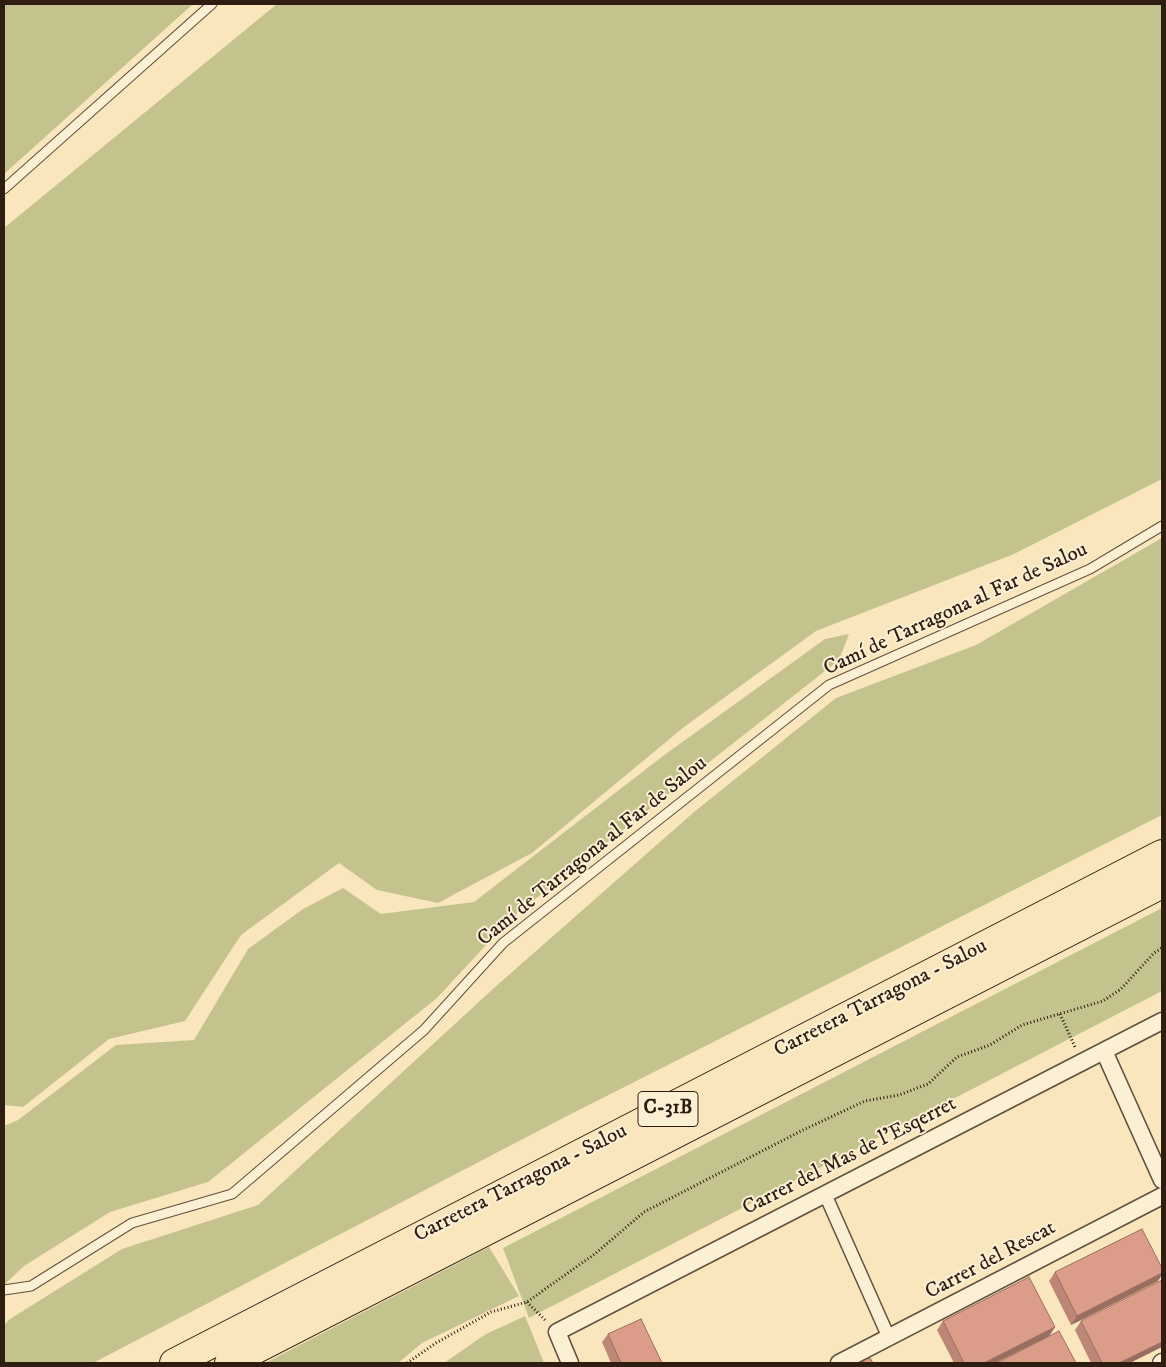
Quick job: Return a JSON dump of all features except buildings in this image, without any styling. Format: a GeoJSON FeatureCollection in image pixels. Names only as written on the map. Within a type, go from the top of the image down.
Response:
{"type":"FeatureCollection","features":[{"type":"Feature","properties":{"kind":"highway","name":"Carretera Tarragona - Salou"},"geometry":{"type":"LineString","coordinates":[[174,1363],[1162,854]]}},
{"type":"Feature","properties":{"kind":"highway","name":"Carretera Tarragona - Salou"},"geometry":{"type":"LineString","coordinates":[[229,1363],[1162,884]]}},
{"type":"Feature","properties":{"kind":"street","name":"Carrer del Mas de l'Esqerret"},"geometry":{"type":"LineString","coordinates":[[557,1332],[1162,1021]]}},
{"type":"Feature","properties":{"kind":"street"},"geometry":{"type":"LineString","coordinates":[[1104,1051],[1162,1180]]}},
{"type":"Feature","properties":{"kind":"street"},"geometry":{"type":"LineString","coordinates":[[824,1194],[889,1338]]}},
{"type":"Feature","properties":{"kind":"street","name":"Carrer del Rescat"},"geometry":{"type":"LineString","coordinates":[[839,1363],[1162,1196]]}},
{"type":"Feature","properties":{"kind":"street"},"geometry":{"type":"LineString","coordinates":[[557,1332],[570,1363]]}},
{"type":"Feature","properties":{"kind":"lane"},"geometry":{"type":"LineString","coordinates":[[4,188],[212,4]]}},
{"type":"Feature","properties":{"kind":"lane","name":"Camí de Tarragona al Far de Salou"},"geometry":{"type":"LineString","coordinates":[[4,1290],[32,1286],[132,1223],[232,1194],[424,1030],[503,943],[829,685],[1090,569],[1162,526]]}},
{"type":"Feature","properties":{"kind":"path"},"geometry":{"type":"LineString","coordinates":[[406,1363],[436,1343],[491,1312],[527,1302],[596,1253],[644,1212],[801,1130],[865,1102],[899,1095],[928,1084],[957,1057],[990,1045],[1022,1025],[1109,997],[1121,989],[1154,953],[1162,948]]}},
{"type":"Feature","properties":{"kind":"path"},"geometry":{"type":"LineString","coordinates":[[1060,1014],[1082,1062]]}},
{"type":"Feature","properties":{"kind":"path"},"geometry":{"type":"LineString","coordinates":[[527,1302],[557,1332]]}},
{"type":"Feature","properties":{"kind":"shaded area"},"geometry":{"type":"Polygon","coordinates":[[[4,4],[193,4],[4,174],[4,4]]]}},
{"type":"Feature","properties":{"kind":"shaded area"},"geometry":{"type":"Polygon","coordinates":[[[277,4],[1162,4],[1162,479],[1014,554],[816,631],[684,727],[532,853],[438,903],[377,890],[339,863],[241,935],[185,1021],[109,1039],[23,1107],[4,1105],[4,228],[277,4]]]}},
{"type":"Feature","properties":{"kind":"shaded area"},"geometry":{"type":"Polygon","coordinates":[[[1162,538],[1162,815],[567,1116],[93,1363],[4,1363],[4,1325],[10,1319],[122,1249],[258,1205],[494,988],[694,812],[836,698],[976,645],[1162,538]]]}},
{"type":"Feature","properties":{"kind":"shaded area"},"geometry":{"type":"Polygon","coordinates":[[[849,634],[839,660],[511,918],[437,998],[208,1182],[110,1212],[24,1266],[4,1285],[4,1126],[18,1120],[116,1045],[194,1040],[248,949],[303,909],[343,888],[381,914],[474,902],[663,756],[825,639],[849,634]]]}},
{"type":"Feature","properties":{"kind":"shaded area"},"geometry":{"type":"Polygon","coordinates":[[[1162,908],[1162,991],[529,1318],[503,1248],[1162,908]]]}},
{"type":"Feature","properties":{"kind":"shaded area"},"geometry":{"type":"Polygon","coordinates":[[[489,1247],[519,1296],[422,1343],[398,1363],[265,1363],[489,1247]]]}},
{"type":"Feature","properties":{"kind":"shaded area"},"geometry":{"type":"Polygon","coordinates":[[[525,1316],[544,1363],[444,1363],[486,1334],[525,1316]]]}}]}
